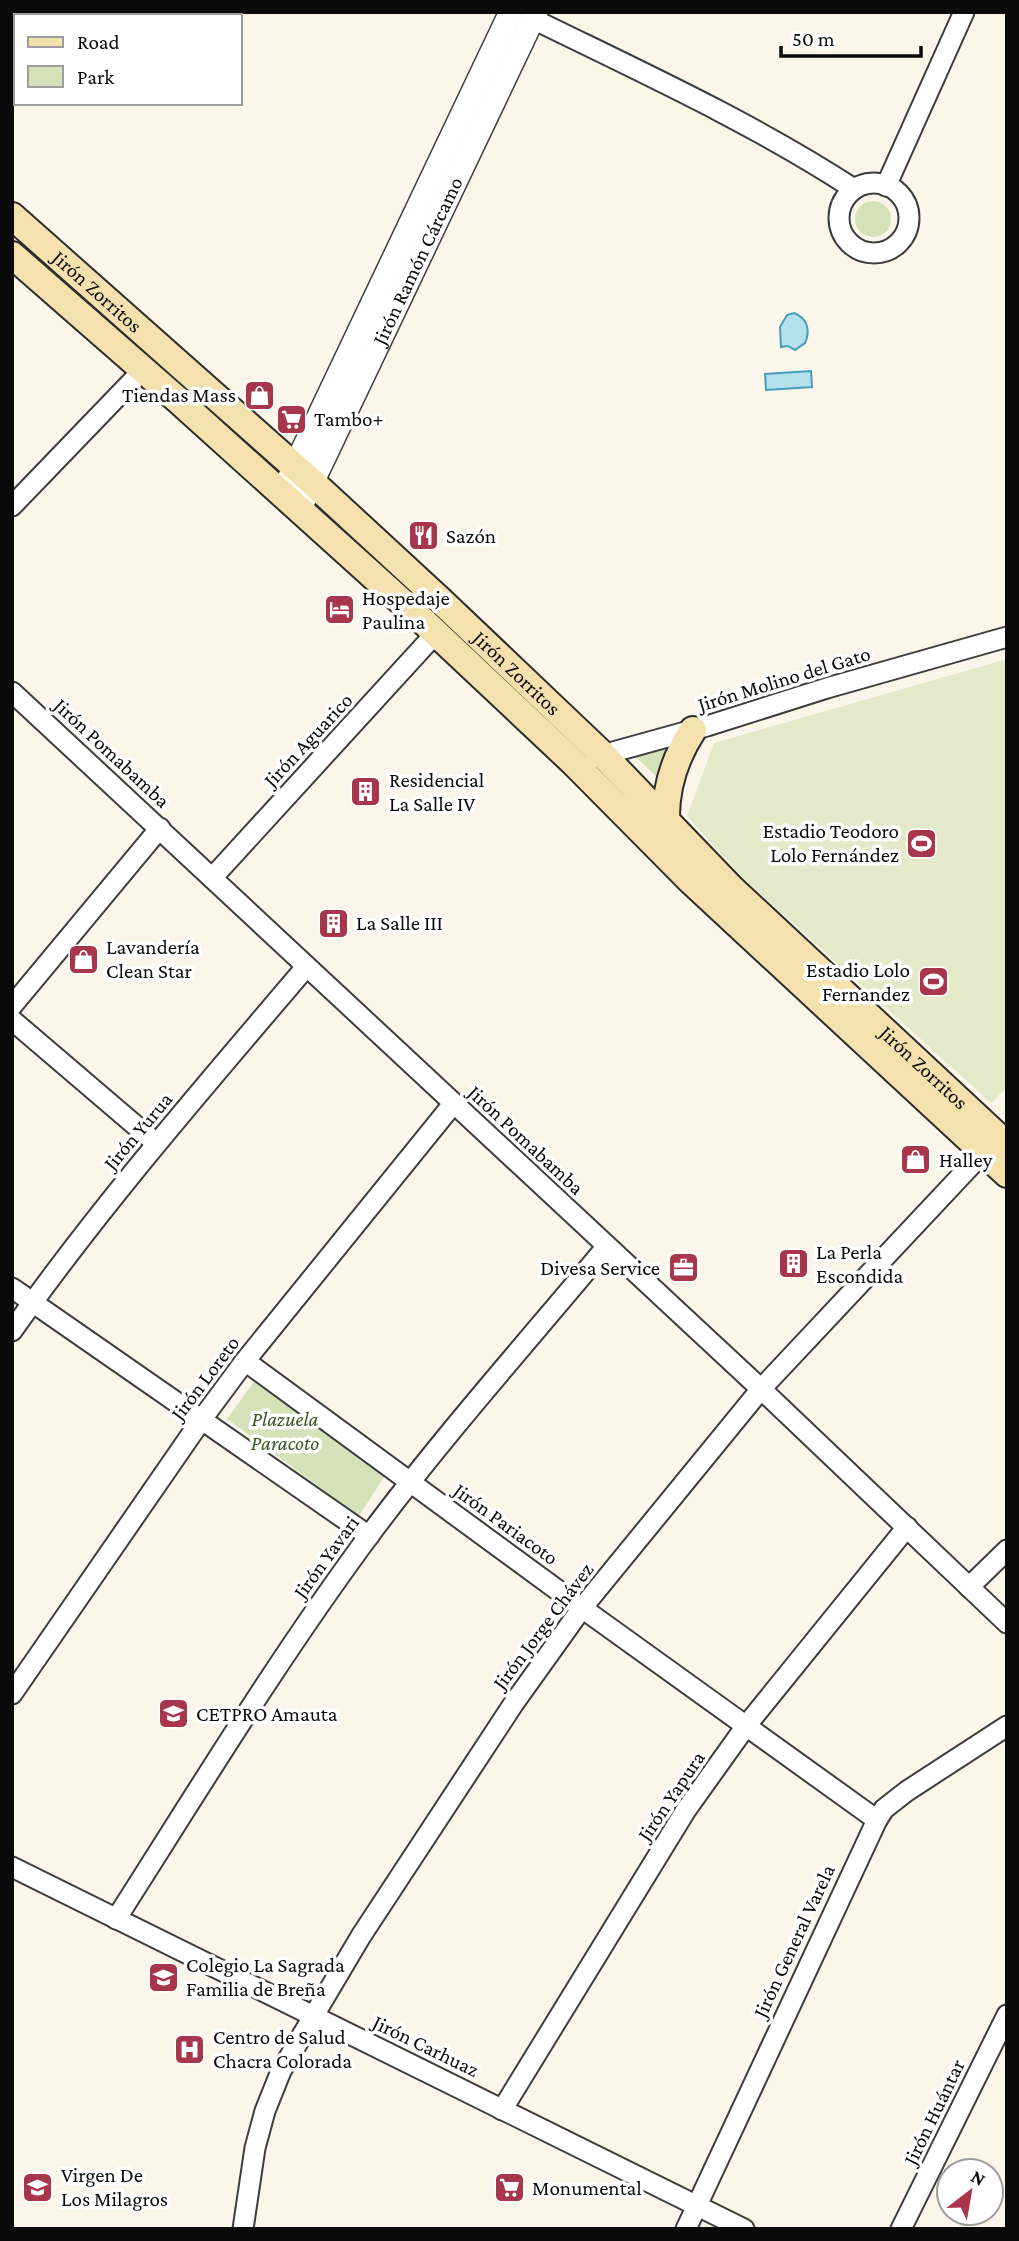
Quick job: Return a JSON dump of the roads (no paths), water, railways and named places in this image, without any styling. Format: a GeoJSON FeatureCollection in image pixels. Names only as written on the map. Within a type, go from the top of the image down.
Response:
{"type":"FeatureCollection","features":[{"type":"Feature","properties":{"kind":"main road","name":"Jirón Zorritos"},"geometry":{"type":"LineString","coordinates":[[12,216],[303,474],[603,755],[731,888],[999,1141],[1007,1174]]}},
{"type":"Feature","properties":{"kind":"main road","name":"Jirón Zorritos"},"geometry":{"type":"LineString","coordinates":[[12,255],[436,633],[573,762],[691,881],[999,1141]]}},
{"type":"Feature","properties":{"kind":"main road"},"geometry":{"type":"LineString","coordinates":[[666,822],[666,800],[672,770],[693,730]]}},
{"type":"Feature","properties":{"kind":"street"},"geometry":{"type":"LineString","coordinates":[[886,186],[964,12]]}},
{"type":"Feature","properties":{"kind":"street"},"geometry":{"type":"LineString","coordinates":[[527,14],[649,75],[826,171],[854,189]]}},
{"type":"Feature","properties":{"kind":"street","name":"Jirón Ramón Cárcamo"},"geometry":{"type":"LineString","coordinates":[[291,502],[386,300],[527,14]]}},
{"type":"Feature","properties":{"kind":"street"},"geometry":{"type":"LineString","coordinates":[[876,183],[897,192],[905,201],[909,223],[899,244],[878,253],[866,253],[847,240],[838,219],[840,207],[854,189],[864,184],[876,183]]}},
{"type":"Feature","properties":{"kind":"street"},"geometry":{"type":"LineString","coordinates":[[12,506],[142,370]]}},
{"type":"Feature","properties":{"kind":"street","name":"Jirón Aguarico"},"geometry":{"type":"LineString","coordinates":[[212,878],[436,633]]}},
{"type":"Feature","properties":{"kind":"street","name":"Jirón Molino del Gato"},"geometry":{"type":"LineString","coordinates":[[573,762],[693,730],[827,688],[1007,637]]}},
{"type":"Feature","properties":{"kind":"street","name":"Jirón Pomabamba"},"geometry":{"type":"LineString","coordinates":[[12,692],[761,1389],[1007,1623]]}},
{"type":"Feature","properties":{"kind":"street"},"geometry":{"type":"LineString","coordinates":[[12,1006],[160,828]]}},
{"type":"Feature","properties":{"kind":"street","name":"Jirón Yurua"},"geometry":{"type":"LineString","coordinates":[[12,1331],[156,1143],[306,967]]}},
{"type":"Feature","properties":{"kind":"street"},"geometry":{"type":"LineString","coordinates":[[12,1020],[156,1143]]}},
{"type":"Feature","properties":{"kind":"street","name":"Jirón Loreto"},"geometry":{"type":"LineString","coordinates":[[12,1694],[245,1361],[453,1104]]}},
{"type":"Feature","properties":{"kind":"street","name":"Jirón Jorge Chávez"},"geometry":{"type":"LineString","coordinates":[[243,2229],[255,2148],[265,2110],[281,2071],[361,1936],[497,1728],[582,1608],[761,1389],[999,1141]]}},
{"type":"Feature","properties":{"kind":"street","name":"Jirón Yavari"},"geometry":{"type":"LineString","coordinates":[[116,1919],[297,1637],[369,1536],[410,1481],[607,1247]]}},
{"type":"Feature","properties":{"kind":"street"},"geometry":{"type":"LineString","coordinates":[[12,1289],[369,1536]]}},
{"type":"Feature","properties":{"kind":"street","name":"Jirón Pariacoto"},"geometry":{"type":"LineString","coordinates":[[245,1361],[877,1820]]}},
{"type":"Feature","properties":{"kind":"street","name":"Jirón Yapura"},"geometry":{"type":"LineString","coordinates":[[502,2110],[687,1810],[746,1727],[907,1527]]}},
{"type":"Feature","properties":{"kind":"street"},"geometry":{"type":"LineString","coordinates":[[969,1587],[1007,1549]]}},
{"type":"Feature","properties":{"kind":"street","name":"Jirón General Varela"},"geometry":{"type":"LineString","coordinates":[[686,2229],[884,1809],[1007,1726]]}},
{"type":"Feature","properties":{"kind":"street","name":"Jirón Carhuaz"},"geometry":{"type":"LineString","coordinates":[[12,1867],[744,2229]]}},
{"type":"Feature","properties":{"kind":"street","name":"Jirón Huántar"},"geometry":{"type":"LineString","coordinates":[[901,2229],[1007,2015]]}},
{"type":"Feature","properties":{"kind":"water"},"geometry":{"type":"Polygon","coordinates":[[[794,313],[805,321],[808,329],[805,343],[795,350],[788,346],[781,347],[780,327],[787,315],[794,313]]]}},
{"type":"Feature","properties":{"kind":"water"},"geometry":{"type":"Polygon","coordinates":[[[811,371],[812,387],[766,390],[765,374],[811,371]]]}},
{"type":"Feature","properties":{"kind":"place","name":"Tiendas Mass"},"geometry":{"type":"Point","coordinates":[259,395]}},
{"type":"Feature","properties":{"kind":"place","name":"Tambo+"},"geometry":{"type":"Point","coordinates":[291,419]}},
{"type":"Feature","properties":{"kind":"place","name":"Sazón"},"geometry":{"type":"Point","coordinates":[423,536]}},
{"type":"Feature","properties":{"kind":"place","name":"Hospedaje Paulina"},"geometry":{"type":"Point","coordinates":[339,610]}},
{"type":"Feature","properties":{"kind":"place","name":"Residencial La Salle IV"},"geometry":{"type":"Point","coordinates":[366,792]}},
{"type":"Feature","properties":{"kind":"place","name":"Estadio Teodoro Lolo Fernández"},"geometry":{"type":"Point","coordinates":[922,843]}},
{"type":"Feature","properties":{"kind":"place","name":"La Salle III"},"geometry":{"type":"Point","coordinates":[333,923]}},
{"type":"Feature","properties":{"kind":"place","name":"Lavandería Clean Star"},"geometry":{"type":"Point","coordinates":[83,959]}},
{"type":"Feature","properties":{"kind":"place","name":"Estadio Lolo Fernandez"},"geometry":{"type":"Point","coordinates":[933,982]}},
{"type":"Feature","properties":{"kind":"place","name":"Halley"},"geometry":{"type":"Point","coordinates":[916,1160]}},
{"type":"Feature","properties":{"kind":"place","name":"La Perla Escondida"},"geometry":{"type":"Point","coordinates":[793,1264]}},
{"type":"Feature","properties":{"kind":"place","name":"Divesa Service"},"geometry":{"type":"Point","coordinates":[683,1268]}},
{"type":"Feature","properties":{"kind":"place","name":"CETPRO Amauta"},"geometry":{"type":"Point","coordinates":[173,1714]}},
{"type":"Feature","properties":{"kind":"place","name":"Colegio La Sagrada Familia de Breña"},"geometry":{"type":"Point","coordinates":[163,1977]}},
{"type":"Feature","properties":{"kind":"place","name":"Centro de Salud Chacra Colorada"},"geometry":{"type":"Point","coordinates":[190,2049]}},
{"type":"Feature","properties":{"kind":"place","name":"Virgen De Los Milagros"},"geometry":{"type":"Point","coordinates":[38,2187]}},
{"type":"Feature","properties":{"kind":"place","name":"Monumental"},"geometry":{"type":"Point","coordinates":[509,2188]}},
{"type":"Feature","properties":{"kind":"park label","name":"Plazuela Paracoto"},"geometry":{"type":"Point","coordinates":[285,1431]}}]}
